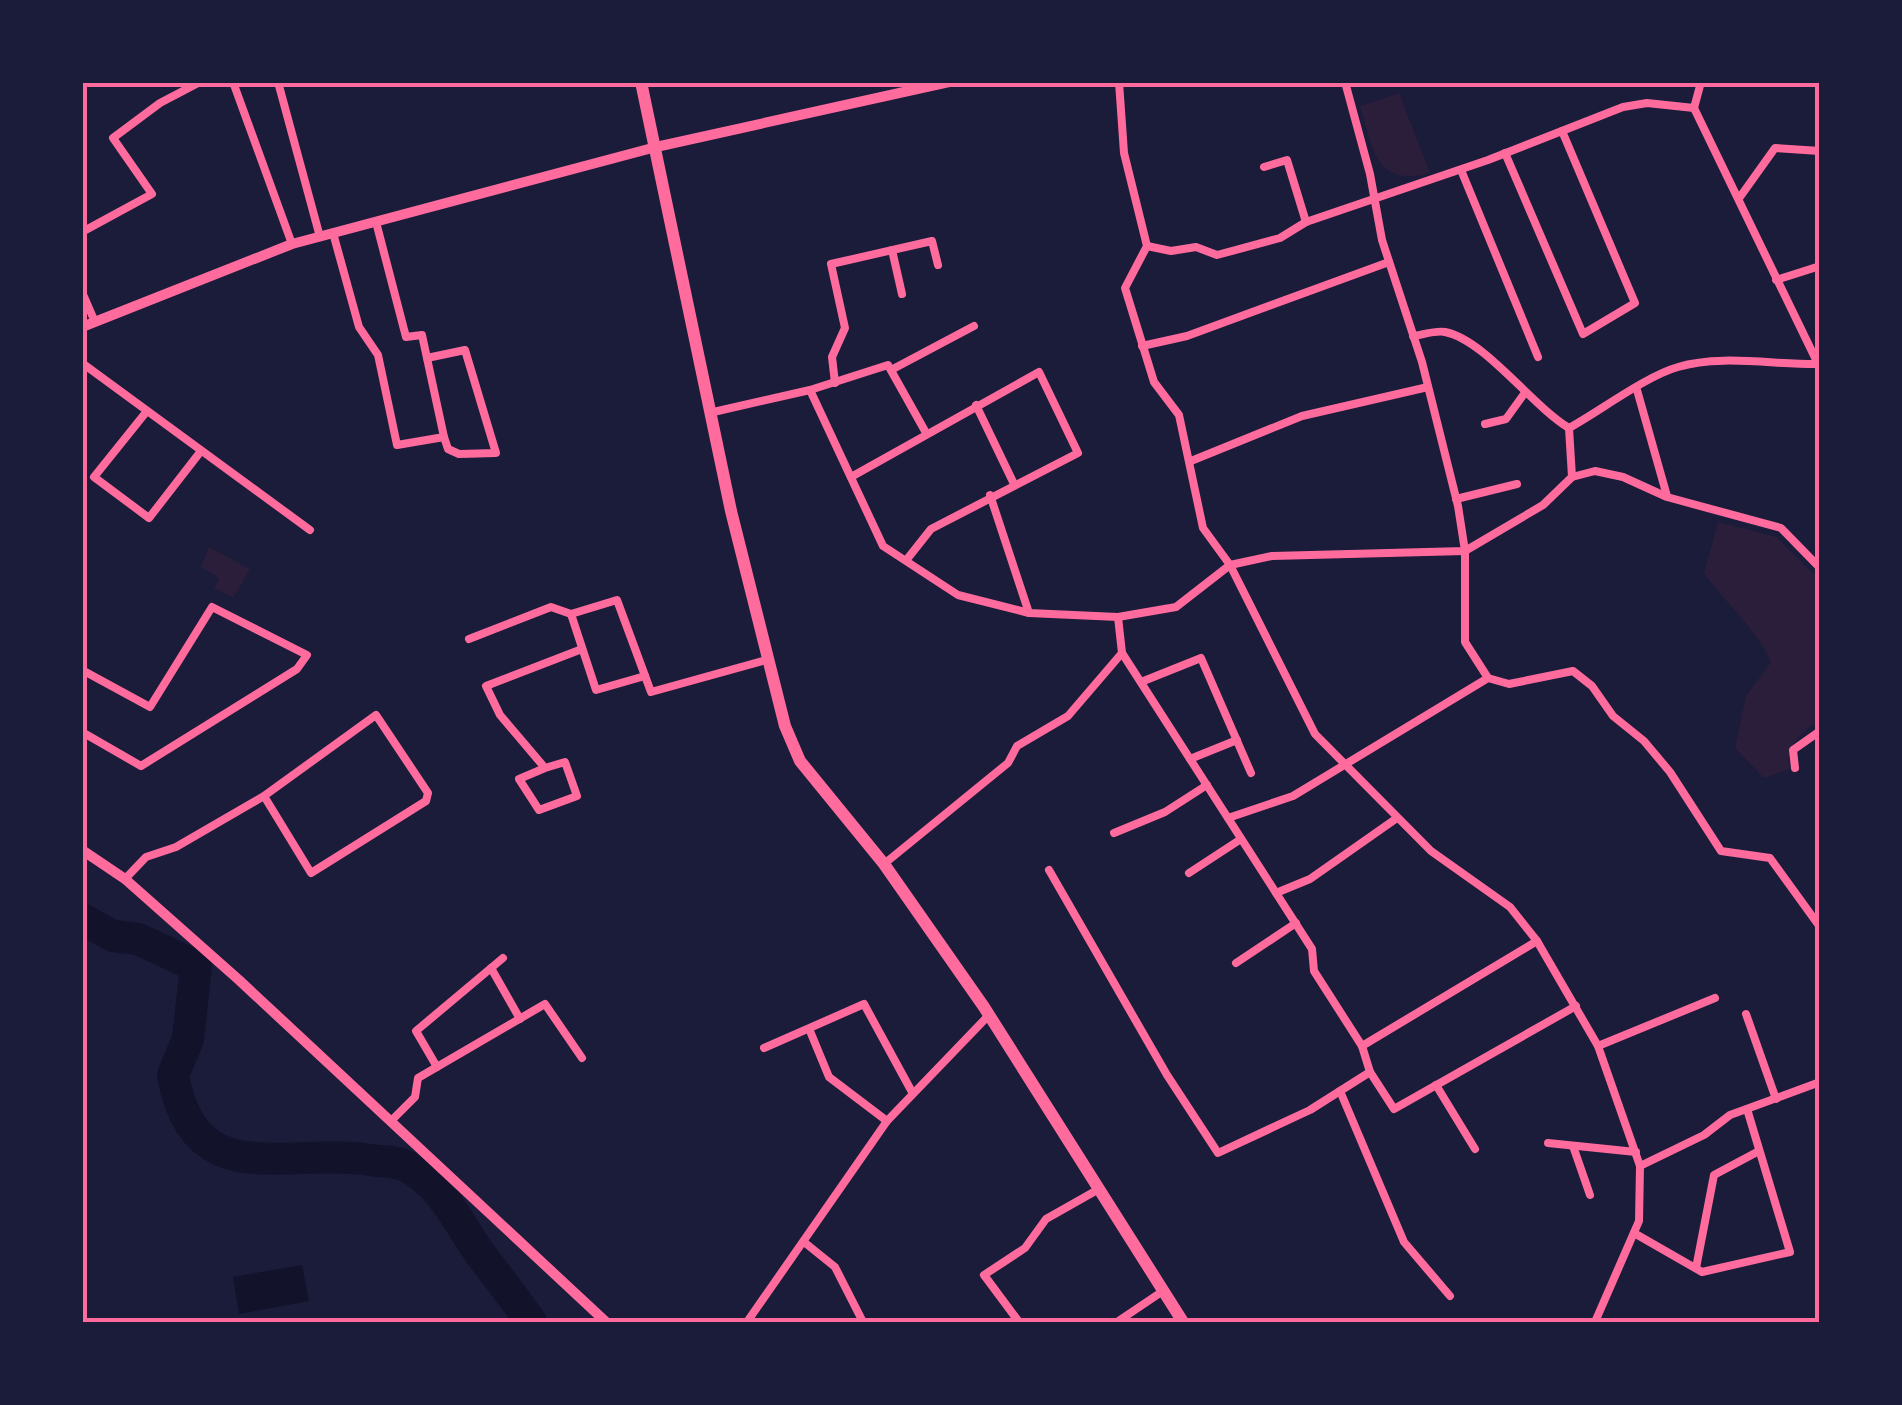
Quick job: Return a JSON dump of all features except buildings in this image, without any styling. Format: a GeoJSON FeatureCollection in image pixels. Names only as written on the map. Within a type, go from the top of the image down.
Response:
{"type":"FeatureCollection","features":[{"type":"Feature","properties":{"kind":"main road"},"geometry":{"type":"LineString","coordinates":[[641,82],[709,413],[785,726],[800,760],[884,864],[989,1015],[1183,1322]]}},
{"type":"Feature","properties":{"kind":"street"},"geometry":{"type":"LineString","coordinates":[[82,232],[152,194],[113,138],[160,104],[200,82]]}},
{"type":"Feature","properties":{"kind":"street"},"geometry":{"type":"LineString","coordinates":[[232,82],[292,244]]}},
{"type":"Feature","properties":{"kind":"street"},"geometry":{"type":"LineString","coordinates":[[278,82],[320,237]]}},
{"type":"Feature","properties":{"kind":"street"},"geometry":{"type":"LineString","coordinates":[[82,327],[292,244],[656,147],[949,82]]}},
{"type":"Feature","properties":{"kind":"street"},"geometry":{"type":"LineString","coordinates":[[1118,82],[1124,153],[1147,246],[1125,288],[1154,382],[1180,415],[1202,528],[1230,565],[1315,734],[1431,851],[1510,907],[1537,941],[1598,1046],[1640,1166],[1639,1220],[1594,1322]]}},
{"type":"Feature","properties":{"kind":"street"},"geometry":{"type":"LineString","coordinates":[[1344,82],[1389,262],[1428,387],[1456,499],[1465,550],[1465,642],[1488,678],[1509,684],[1573,671],[1670,772],[1721,851],[1770,858],[1820,927]]}},
{"type":"Feature","properties":{"kind":"street"},"geometry":{"type":"LineString","coordinates":[[1569,428],[1680,366],[1819,366],[1694,108],[1701,82]]}},
{"type":"Feature","properties":{"kind":"street"},"geometry":{"type":"LineString","coordinates":[[1147,246],[1170,251],[1196,247],[1217,254],[1280,238],[1306,222],[1636,104],[1694,108]]}},
{"type":"Feature","properties":{"kind":"street"},"geometry":{"type":"LineString","coordinates":[[1505,153],[1583,334],[1635,303],[1562,131]]}},
{"type":"Feature","properties":{"kind":"street"},"geometry":{"type":"LineString","coordinates":[[1740,197],[1775,148],[1820,151]]}},
{"type":"Feature","properties":{"kind":"street"},"geometry":{"type":"LineString","coordinates":[[1264,167],[1287,160],[1306,222]]}},
{"type":"Feature","properties":{"kind":"street"},"geometry":{"type":"LineString","coordinates":[[1460,170],[1538,357]]}},
{"type":"Feature","properties":{"kind":"street"},"geometry":{"type":"LineString","coordinates":[[376,222],[406,337],[422,335],[444,437],[448,448],[459,454],[496,453],[465,350],[427,358]]}},
{"type":"Feature","properties":{"kind":"street"},"geometry":{"type":"LineString","coordinates":[[333,234],[358,326],[378,355],[397,444],[444,437]]}},
{"type":"Feature","properties":{"kind":"street"},"geometry":{"type":"LineString","coordinates":[[836,382],[832,356],[846,328],[831,264],[932,241],[938,265]]}},
{"type":"Feature","properties":{"kind":"street"},"geometry":{"type":"LineString","coordinates":[[892,250],[902,294]]}},
{"type":"Feature","properties":{"kind":"street"},"geometry":{"type":"LineString","coordinates":[[1142,346],[1187,336],[1389,262]]}},
{"type":"Feature","properties":{"kind":"street"},"geometry":{"type":"LineString","coordinates":[[1776,280],[1820,266]]}},
{"type":"Feature","properties":{"kind":"street"},"geometry":{"type":"LineString","coordinates":[[82,292],[95,322]]}},
{"type":"Feature","properties":{"kind":"street"},"geometry":{"type":"LineString","coordinates":[[891,370],[974,326]]}},
{"type":"Feature","properties":{"kind":"street"},"geometry":{"type":"LineString","coordinates":[[1413,336],[1445,332],[1502,367],[1524,394],[1569,428],[1572,477]]}},
{"type":"Feature","properties":{"kind":"street"},"geometry":{"type":"LineString","coordinates":[[82,363],[310,530]]}},
{"type":"Feature","properties":{"kind":"street"},"geometry":{"type":"LineString","coordinates":[[709,413],[810,390],[888,365],[926,431]]}},
{"type":"Feature","properties":{"kind":"street"},"geometry":{"type":"LineString","coordinates":[[850,477],[926,431],[1039,372],[1078,453],[931,529],[908,558]]}},
{"type":"Feature","properties":{"kind":"street"},"geometry":{"type":"LineString","coordinates":[[1192,461],[1302,416],[1428,387]]}},
{"type":"Feature","properties":{"kind":"street"},"geometry":{"type":"LineString","coordinates":[[810,390],[882,546],[908,558],[958,596],[1029,613],[1118,617],[1176,606],[1230,565],[1272,556],[1465,550],[1543,506],[1572,477],[1595,472],[1622,477],[1667,497],[1781,528],[1820,568]]}},
{"type":"Feature","properties":{"kind":"street"},"geometry":{"type":"LineString","coordinates":[[1637,390],[1667,497]]}},
{"type":"Feature","properties":{"kind":"street"},"geometry":{"type":"LineString","coordinates":[[1485,424],[1506,419],[1524,394]]}},
{"type":"Feature","properties":{"kind":"street"},"geometry":{"type":"LineString","coordinates":[[976,405],[1014,484]]}},
{"type":"Feature","properties":{"kind":"street"},"geometry":{"type":"LineString","coordinates":[[147,410],[94,477],[150,518],[202,451]]}},
{"type":"Feature","properties":{"kind":"street"},"geometry":{"type":"LineString","coordinates":[[1456,499],[1517,484]]}},
{"type":"Feature","properties":{"kind":"street"},"geometry":{"type":"LineString","coordinates":[[990,496],[1029,613]]}},
{"type":"Feature","properties":{"kind":"street"},"geometry":{"type":"LineString","coordinates":[[469,639],[552,607],[571,614],[617,600],[652,692],[766,660]]}},
{"type":"Feature","properties":{"kind":"street"},"geometry":{"type":"LineString","coordinates":[[82,670],[150,707],[212,607],[307,655],[297,669],[140,766],[82,732]]}},
{"type":"Feature","properties":{"kind":"street"},"geometry":{"type":"LineString","coordinates":[[571,614],[596,690],[646,676]]}},
{"type":"Feature","properties":{"kind":"street"},"geometry":{"type":"LineString","coordinates":[[1118,617],[1122,653],[1312,949],[1314,972],[1362,1046],[1370,1072],[1394,1109],[1576,1006]]}},
{"type":"Feature","properties":{"kind":"street"},"geometry":{"type":"LineString","coordinates":[[545,768],[500,715],[486,686],[582,649]]}},
{"type":"Feature","properties":{"kind":"street"},"geometry":{"type":"LineString","coordinates":[[884,864],[1008,762],[1017,746],[1068,716],[1122,653]]}},
{"type":"Feature","properties":{"kind":"street"},"geometry":{"type":"LineString","coordinates":[[1141,682],[1202,658],[1251,773]]}},
{"type":"Feature","properties":{"kind":"street"},"geometry":{"type":"LineString","coordinates":[[1228,818],[1294,796],[1488,678]]}},
{"type":"Feature","properties":{"kind":"street"},"geometry":{"type":"LineString","coordinates":[[125,879],[146,856],[176,847],[264,796],[376,716],[428,793],[426,801],[311,872],[264,796]]}},
{"type":"Feature","properties":{"kind":"street"},"geometry":{"type":"LineString","coordinates":[[1795,768],[1793,750],[1820,731]]}},
{"type":"Feature","properties":{"kind":"street"},"geometry":{"type":"LineString","coordinates":[[1190,759],[1237,740]]}},
{"type":"Feature","properties":{"kind":"street"},"geometry":{"type":"LineString","coordinates":[[564,762],[577,796],[539,810],[519,779],[545,768],[564,762]]}},
{"type":"Feature","properties":{"kind":"street"},"geometry":{"type":"LineString","coordinates":[[1114,833],[1166,812],[1206,784]]}},
{"type":"Feature","properties":{"kind":"street"},"geometry":{"type":"LineString","coordinates":[[1276,893],[1310,879],[1397,818]]}},
{"type":"Feature","properties":{"kind":"street"},"geometry":{"type":"LineString","coordinates":[[1189,872],[1241,839]]}},
{"type":"Feature","properties":{"kind":"street"},"geometry":{"type":"LineString","coordinates":[[82,850],[125,879],[392,1120],[606,1322]]}},
{"type":"Feature","properties":{"kind":"street"},"geometry":{"type":"LineString","coordinates":[[1049,870],[1167,1075],[1218,1153],[1340,1092],[1370,1072]]}},
{"type":"Feature","properties":{"kind":"street"},"geometry":{"type":"LineString","coordinates":[[1236,963],[1296,923]]}},
{"type":"Feature","properties":{"kind":"street"},"geometry":{"type":"LineString","coordinates":[[1362,1046],[1537,941]]}},
{"type":"Feature","properties":{"kind":"street"},"geometry":{"type":"LineString","coordinates":[[438,1066],[416,1031],[503,958]]}},
{"type":"Feature","properties":{"kind":"street"},"geometry":{"type":"LineString","coordinates":[[490,968],[520,1018]]}},
{"type":"Feature","properties":{"kind":"street"},"geometry":{"type":"LineString","coordinates":[[1598,1046],[1716,998]]}},
{"type":"Feature","properties":{"kind":"street"},"geometry":{"type":"LineString","coordinates":[[392,1120],[415,1097],[418,1078],[545,1004],[582,1058]]}},
{"type":"Feature","properties":{"kind":"street"},"geometry":{"type":"LineString","coordinates":[[764,1048],[864,1004],[912,1092]]}},
{"type":"Feature","properties":{"kind":"street"},"geometry":{"type":"LineString","coordinates":[[1746,1014],[1776,1099]]}},
{"type":"Feature","properties":{"kind":"street"},"geometry":{"type":"LineString","coordinates":[[749,1322],[886,1121],[989,1015]]}},
{"type":"Feature","properties":{"kind":"street"},"geometry":{"type":"LineString","coordinates":[[810,1031],[828,1077],[886,1121]]}},
{"type":"Feature","properties":{"kind":"street"},"geometry":{"type":"LineString","coordinates":[[1640,1166],[1747,1109],[1820,1082]]}},
{"type":"Feature","properties":{"kind":"street"},"geometry":{"type":"LineString","coordinates":[[1436,1085],[1475,1150]]}},
{"type":"Feature","properties":{"kind":"street"},"geometry":{"type":"LineString","coordinates":[[1340,1092],[1404,1242],[1450,1296]]}},
{"type":"Feature","properties":{"kind":"street"},"geometry":{"type":"LineString","coordinates":[[1634,1233],[1702,1272],[1790,1252],[1747,1109]]}},
{"type":"Feature","properties":{"kind":"street"},"geometry":{"type":"LineString","coordinates":[[1548,1143],[1636,1152]]}},
{"type":"Feature","properties":{"kind":"street"},"geometry":{"type":"LineString","coordinates":[[1573,1146],[1590,1196]]}},
{"type":"Feature","properties":{"kind":"street"},"geometry":{"type":"LineString","coordinates":[[1696,1268],[1714,1175],[1760,1151]]}},
{"type":"Feature","properties":{"kind":"street"},"geometry":{"type":"LineString","coordinates":[[1019,1322],[984,1275],[1026,1248],[1046,1218],[1099,1188]]}},
{"type":"Feature","properties":{"kind":"street"},"geometry":{"type":"LineString","coordinates":[[804,1242],[836,1267],[863,1322]]}},
{"type":"Feature","properties":{"kind":"street"},"geometry":{"type":"LineString","coordinates":[[1117,1322],[1163,1291]]}},
{"type":"Feature","properties":{"kind":"shaded area"},"geometry":{"type":"Polygon","coordinates":[[[1399,93],[1430,173],[1398,175],[1379,161],[1373,150],[1360,106],[1399,93]]]}},
{"type":"Feature","properties":{"kind":"shaded area"},"geometry":{"type":"Polygon","coordinates":[[[1718,522],[1776,537],[1819,579],[1819,721],[1792,747],[1790,769],[1764,778],[1735,748],[1746,696],[1771,662],[1757,638],[1704,573],[1718,522]]]}},
{"type":"Feature","properties":{"kind":"shaded area"},"geometry":{"type":"Polygon","coordinates":[[[209,547],[250,569],[233,598],[214,588],[219,578],[201,567],[209,547]]]}},
{"type":"Feature","properties":{"kind":"shaded area"},"geometry":{"type":"Polygon","coordinates":[[[302,1265],[309,1301],[239,1314],[233,1277],[302,1265]]]}},
{"type":"Feature","properties":{"kind":"waterway"},"geometry":{"type":"LineString","coordinates":[[82,919],[113,936],[138,939],[196,966],[188,1039],[173,1075],[184,1112],[201,1137],[222,1151],[247,1157],[338,1157],[408,1167],[441,1195],[531,1322]]}}]}
